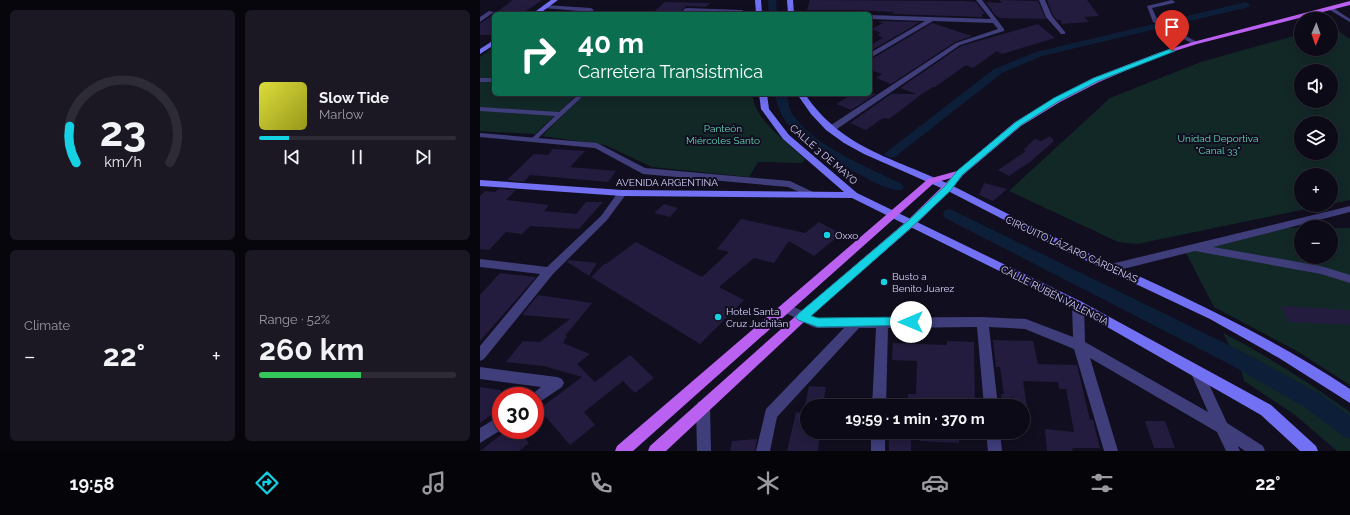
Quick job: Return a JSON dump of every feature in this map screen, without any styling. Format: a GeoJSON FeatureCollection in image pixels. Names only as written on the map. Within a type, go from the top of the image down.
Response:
{"type":"FeatureCollection","features":[{"type":"Feature","properties":{"kind":"main road"},"geometry":{"type":"LineString","coordinates":[[655,451],[802,317],[914,220],[948,188],[960,173],[1018,124],[1057,100],[1096,80],[1160,54],[1195,43],[1350,3]]}},
{"type":"Feature","properties":{"kind":"main road"},"geometry":{"type":"LineString","coordinates":[[622,451],[931,181],[960,173]]}},
{"type":"Feature","properties":{"kind":"street"},"geometry":{"type":"LineString","coordinates":[[537,12],[555,0]]}},
{"type":"Feature","properties":{"kind":"street"},"geometry":{"type":"LineString","coordinates":[[758,0],[759,12]]}},
{"type":"Feature","properties":{"kind":"street"},"geometry":{"type":"LineString","coordinates":[[790,0],[791,12]]}},
{"type":"Feature","properties":{"kind":"street"},"geometry":{"type":"LineString","coordinates":[[831,129],[958,44],[976,37],[1002,30],[979,0]]}},
{"type":"Feature","properties":{"kind":"street"},"geometry":{"type":"LineString","coordinates":[[1042,0],[1049,17],[1063,33]]}},
{"type":"Feature","properties":{"kind":"street"},"geometry":{"type":"LineString","coordinates":[[1172,2],[1149,7],[1156,22],[1195,43]]}},
{"type":"Feature","properties":{"kind":"street"},"geometry":{"type":"LineString","coordinates":[[545,7],[591,10]]}},
{"type":"Feature","properties":{"kind":"street"},"geometry":{"type":"LineString","coordinates":[[686,10],[742,12]]}},
{"type":"Feature","properties":{"kind":"street"},"geometry":{"type":"LineString","coordinates":[[480,20],[491,12]]}},
{"type":"Feature","properties":{"kind":"street"},"geometry":{"type":"LineString","coordinates":[[872,17],[995,21]]}},
{"type":"Feature","properties":{"kind":"street"},"geometry":{"type":"LineString","coordinates":[[872,55],[934,18]]}},
{"type":"Feature","properties":{"kind":"street"},"geometry":{"type":"LineString","coordinates":[[480,52],[492,43]]}},
{"type":"Feature","properties":{"kind":"street","name":"CALLE 3 DE MAYO"},"geometry":{"type":"LineString","coordinates":[[763,96],[765,109],[786,137],[854,195],[914,220]]}},
{"type":"Feature","properties":{"kind":"street","name":"CIRCUITO LÁZARO CÁRDENAS"},"geometry":{"type":"LineString","coordinates":[[802,96],[808,108],[831,129],[876,157],[948,188],[1013,222],[1214,316],[1319,375],[1350,397]]}},
{"type":"Feature","properties":{"kind":"street"},"geometry":{"type":"LineString","coordinates":[[480,135],[597,146],[643,171],[790,184],[810,194]]}},
{"type":"Feature","properties":{"kind":"street","name":"AVENIDA ARGENTINA"},"geometry":{"type":"LineString","coordinates":[[480,183],[622,193],[854,195]]}},
{"type":"Feature","properties":{"kind":"street"},"geometry":{"type":"LineString","coordinates":[[480,355],[549,271],[604,218],[622,193]]}},
{"type":"Feature","properties":{"kind":"street"},"geometry":{"type":"LineString","coordinates":[[1111,268],[1350,209]]}},
{"type":"Feature","properties":{"kind":"street","name":"CALLE RUBÉN VALENCIA"},"geometry":{"type":"LineString","coordinates":[[914,220],[1078,305],[1266,410],[1311,451]]}},
{"type":"Feature","properties":{"kind":"street"},"geometry":{"type":"LineString","coordinates":[[1194,247],[1321,270],[1350,279]]}},
{"type":"Feature","properties":{"kind":"street"},"geometry":{"type":"LineString","coordinates":[[480,263],[549,271]]}},
{"type":"Feature","properties":{"kind":"street"},"geometry":{"type":"LineString","coordinates":[[1078,305],[1079,345],[1090,374],[1111,451]]}},
{"type":"Feature","properties":{"kind":"street"},"geometry":{"type":"LineString","coordinates":[[786,308],[802,317],[818,323],[982,322],[1026,324],[1079,345],[1223,428],[1258,451]]}},
{"type":"Feature","properties":{"kind":"street"},"geometry":{"type":"LineString","coordinates":[[764,448],[771,414],[857,322]]}},
{"type":"Feature","properties":{"kind":"street"},"geometry":{"type":"LineString","coordinates":[[879,399],[882,322]]}},
{"type":"Feature","properties":{"kind":"street"},"geometry":{"type":"LineString","coordinates":[[982,322],[989,399]]}},
{"type":"Feature","properties":{"kind":"street"},"geometry":{"type":"LineString","coordinates":[[1196,371],[1233,451]]}},
{"type":"Feature","properties":{"kind":"street"},"geometry":{"type":"LineString","coordinates":[[480,373],[557,383],[544,392]]}},
{"type":"Feature","properties":{"kind":"street"},"geometry":{"type":"LineString","coordinates":[[703,407],[704,451]]}},
{"type":"Feature","properties":{"kind":"street"},"geometry":{"type":"LineString","coordinates":[[480,436],[492,428]]}},
{"type":"Feature","properties":{"kind":"street"},"geometry":{"type":"LineString","coordinates":[[878,439],[878,451]]}},
{"type":"Feature","properties":{"kind":"street"},"geometry":{"type":"LineString","coordinates":[[994,439],[995,451]]}},
{"type":"Feature","properties":{"kind":"lane"},"geometry":{"type":"LineString","coordinates":[[1330,8],[1350,21]]}},
{"type":"Feature","properties":{"kind":"lane"},"geometry":{"type":"LineString","coordinates":[[480,80],[492,80]]}},
{"type":"Feature","properties":{"kind":"lane"},"geometry":{"type":"LineString","coordinates":[[533,140],[580,96]]}},
{"type":"Feature","properties":{"kind":"lane"},"geometry":{"type":"LineString","coordinates":[[480,109],[560,114]]}},
{"type":"Feature","properties":{"kind":"green space","name":"Unidad Deportiva \"Canal 33\""},"geometry":{"type":"Polygon","coordinates":[[[1338,31],[1350,39],[1350,200],[1338,203],[1338,168],[1294,168],[1294,211],[1137,244],[1118,242],[1009,191],[1110,98],[1201,62],[1294,36],[1294,56],[1338,56],[1338,31]]]}},
{"type":"Feature","properties":{"kind":"green space"},"geometry":{"type":"Polygon","coordinates":[[[492,48],[492,96],[576,96],[535,134],[480,131],[480,57],[492,48]]]}},
{"type":"Feature","properties":{"kind":"green space","name":"Panteón Miércoles Santo"},"geometry":{"type":"Polygon","coordinates":[[[582,96],[753,96],[754,103],[758,112],[772,130],[805,159],[802,163],[758,162],[749,177],[652,167],[605,145],[542,136],[582,96]]]}},
{"type":"Feature","properties":{"kind":"green space"},"geometry":{"type":"Polygon","coordinates":[[[1265,227],[1294,228],[1294,264],[1338,264],[1338,228],[1350,228],[1350,385],[1297,351],[1214,307],[1186,253],[1265,227]]]}},
{"type":"Feature","properties":{"kind":"green space"},"geometry":{"type":"Polygon","coordinates":[[[1223,333],[1288,370],[1350,412],[1350,426],[1309,394],[1233,352],[1223,333]]]}},
{"type":"Feature","properties":{"kind":"green space"},"geometry":{"type":"Polygon","coordinates":[[[1239,363],[1308,404],[1350,436],[1350,451],[1337,451],[1295,415],[1244,381],[1239,363]]]}},
{"type":"Feature","properties":{"kind":"building"},"geometry":{"type":"Polygon","coordinates":[[[513,0],[542,0],[526,11],[498,11],[513,0]]]}},
{"type":"Feature","properties":{"kind":"building"},"geometry":{"type":"Polygon","coordinates":[[[810,0],[976,2],[985,14],[982,14],[982,17],[891,14],[894,12],[855,10],[807,10],[810,0]]]}},
{"type":"Feature","properties":{"kind":"building"},"geometry":{"type":"Polygon","coordinates":[[[999,0],[1038,1],[1046,19],[1000,18],[995,15],[986,2],[1002,3],[999,0]]]}},
{"type":"Feature","properties":{"kind":"building"},"geometry":{"type":"Polygon","coordinates":[[[1047,0],[1087,0],[1099,16],[1084,17],[1089,22],[1062,24],[1061,20],[1057,20],[1053,15],[1047,0]]]}},
{"type":"Feature","properties":{"kind":"building"},"geometry":{"type":"Polygon","coordinates":[[[665,2],[710,3],[706,7],[686,6],[682,10],[684,12],[653,12],[665,2]]]}},
{"type":"Feature","properties":{"kind":"building"},"geometry":{"type":"Polygon","coordinates":[[[492,15],[492,35],[480,35],[480,24],[492,15]]]}},
{"type":"Feature","properties":{"kind":"building"},"geometry":{"type":"Polygon","coordinates":[[[877,21],[920,22],[874,49],[872,48],[872,44],[883,38],[877,35],[881,33],[872,28],[883,23],[877,21]]]}},
{"type":"Feature","properties":{"kind":"building"},"geometry":{"type":"Polygon","coordinates":[[[932,23],[972,36],[955,42],[891,84],[876,78],[882,74],[872,71],[872,59],[932,23]]]}},
{"type":"Feature","properties":{"kind":"building"},"geometry":{"type":"Polygon","coordinates":[[[1038,24],[1055,38],[1002,54],[997,51],[973,68],[966,65],[935,87],[922,94],[889,119],[883,118],[866,130],[850,123],[891,94],[917,94],[900,88],[961,46],[1038,24]]]}},
{"type":"Feature","properties":{"kind":"building"},"geometry":{"type":"Polygon","coordinates":[[[872,94],[876,94],[851,110],[836,104],[849,96],[872,96],[872,94]]]}},
{"type":"Feature","properties":{"kind":"building"},"geometry":{"type":"Polygon","coordinates":[[[1050,136],[1054,141],[1030,162],[1009,176],[998,170],[1026,151],[1023,150],[1035,139],[1041,141],[1050,136]]]}},
{"type":"Feature","properties":{"kind":"building"},"geometry":{"type":"Polygon","coordinates":[[[553,149],[585,151],[570,167],[616,171],[608,182],[530,175],[524,182],[507,180],[534,154],[548,155],[553,149]]]}},
{"type":"Feature","properties":{"kind":"building"},"geometry":{"type":"Polygon","coordinates":[[[984,183],[1007,189],[993,201],[979,195],[984,183]]]}},
{"type":"Feature","properties":{"kind":"building"},"geometry":{"type":"Polygon","coordinates":[[[499,189],[516,190],[506,200],[549,205],[544,211],[576,214],[586,202],[603,202],[579,229],[530,226],[522,234],[506,232],[489,250],[480,249],[480,196],[485,191],[495,192],[499,189]]]}},
{"type":"Feature","properties":{"kind":"building"},"geometry":{"type":"Polygon","coordinates":[[[664,204],[678,208],[670,217],[654,213],[664,204]]]}},
{"type":"Feature","properties":{"kind":"building"},"geometry":{"type":"Polygon","coordinates":[[[741,219],[805,233],[819,222],[841,234],[814,256],[789,241],[774,263],[754,258],[719,287],[744,300],[700,344],[591,277],[604,264],[636,242],[702,277],[729,252],[717,249],[741,219]]]}},
{"type":"Feature","properties":{"kind":"building"},"geometry":{"type":"Polygon","coordinates":[[[569,260],[597,263],[589,276],[567,262],[569,260]]]}},
{"type":"Feature","properties":{"kind":"building"},"geometry":{"type":"Polygon","coordinates":[[[500,273],[536,277],[480,341],[480,295],[500,273]]]}},
{"type":"Feature","properties":{"kind":"building"},"geometry":{"type":"Polygon","coordinates":[[[538,295],[592,303],[565,336],[567,336],[563,343],[590,354],[577,364],[595,382],[630,355],[654,378],[635,393],[623,381],[584,412],[595,425],[570,445],[544,415],[544,405],[582,377],[544,366],[506,362],[523,341],[540,342],[570,319],[522,315],[538,295]]]}},
{"type":"Feature","properties":{"kind":"building"},"geometry":{"type":"Polygon","coordinates":[[[1281,306],[1350,310],[1350,325],[1289,322],[1281,306]]]}},
{"type":"Feature","properties":{"kind":"building"},"geometry":{"type":"Polygon","coordinates":[[[993,340],[1033,341],[1038,364],[1077,365],[1090,420],[1093,420],[1100,448],[1072,448],[1073,451],[1047,451],[1045,429],[1074,432],[1066,389],[1059,389],[1058,382],[1023,381],[1026,399],[1001,399],[1001,394],[1004,394],[1000,367],[996,367],[993,340]]]}},
{"type":"Feature","properties":{"kind":"building"},"geometry":{"type":"Polygon","coordinates":[[[947,341],[974,342],[975,399],[908,399],[908,394],[916,394],[917,361],[892,360],[893,343],[947,345],[947,341]]]}},
{"type":"Feature","properties":{"kind":"building"},"geometry":{"type":"Polygon","coordinates":[[[809,386],[826,387],[824,399],[806,399],[809,386]]]}},
{"type":"Feature","properties":{"kind":"building"},"geometry":{"type":"Polygon","coordinates":[[[480,387],[492,389],[492,414],[480,423],[480,387]]]}},
{"type":"Feature","properties":{"kind":"building"},"geometry":{"type":"Polygon","coordinates":[[[796,412],[800,412],[800,439],[819,439],[818,451],[787,451],[796,412]]]}},
{"type":"Feature","properties":{"kind":"building"},"geometry":{"type":"Polygon","coordinates":[[[1145,421],[1165,421],[1175,448],[1154,448],[1145,421]]]}},
{"type":"Feature","properties":{"kind":"building"},"geometry":{"type":"Polygon","coordinates":[[[495,439],[526,439],[529,443],[519,451],[480,451],[495,439]]]}},
{"type":"Feature","properties":{"kind":"building"},"geometry":{"type":"Polygon","coordinates":[[[757,439],[755,451],[730,451],[732,441],[757,439]]]}},
{"type":"Feature","properties":{"kind":"building"},"geometry":{"type":"Polygon","coordinates":[[[889,439],[911,439],[911,451],[889,451],[889,439]]]}},
{"type":"Feature","properties":{"kind":"building"},"geometry":{"type":"Polygon","coordinates":[[[920,439],[959,439],[959,443],[920,441],[920,439]]]}},
{"type":"Feature","properties":{"kind":"waterway"},"geometry":{"type":"LineString","coordinates":[[772,0],[773,12]]}},
{"type":"Feature","properties":{"kind":"waterway"},"geometry":{"type":"LineString","coordinates":[[890,154],[998,71],[1039,54],[1246,5]]}},
{"type":"Feature","properties":{"kind":"waterway"},"geometry":{"type":"LineString","coordinates":[[781,96],[787,115],[807,136],[837,156],[897,187]]}},
{"type":"Feature","properties":{"kind":"waterway"},"geometry":{"type":"LineString","coordinates":[[950,214],[1236,358],[1313,401],[1350,429]]}},
{"type":"Feature","properties":{"kind":"place","name":"Oxxo"},"geometry":{"type":"Point","coordinates":[827,235]}},
{"type":"Feature","properties":{"kind":"place","name":"Busto a Benito Juarez"},"geometry":{"type":"Point","coordinates":[884,282]}},
{"type":"Feature","properties":{"kind":"place","name":"Hotel Santa Cruz Juchitán"},"geometry":{"type":"Point","coordinates":[718,317]}},
{"type":"Feature","properties":{"kind":"route"},"geometry":{"type":"LineString","coordinates":[[911,322],[818,323],[802,317],[912,222],[948,188],[960,173],[1018,124],[1057,100],[1096,80],[1160,54],[1172,51]]}}]}
